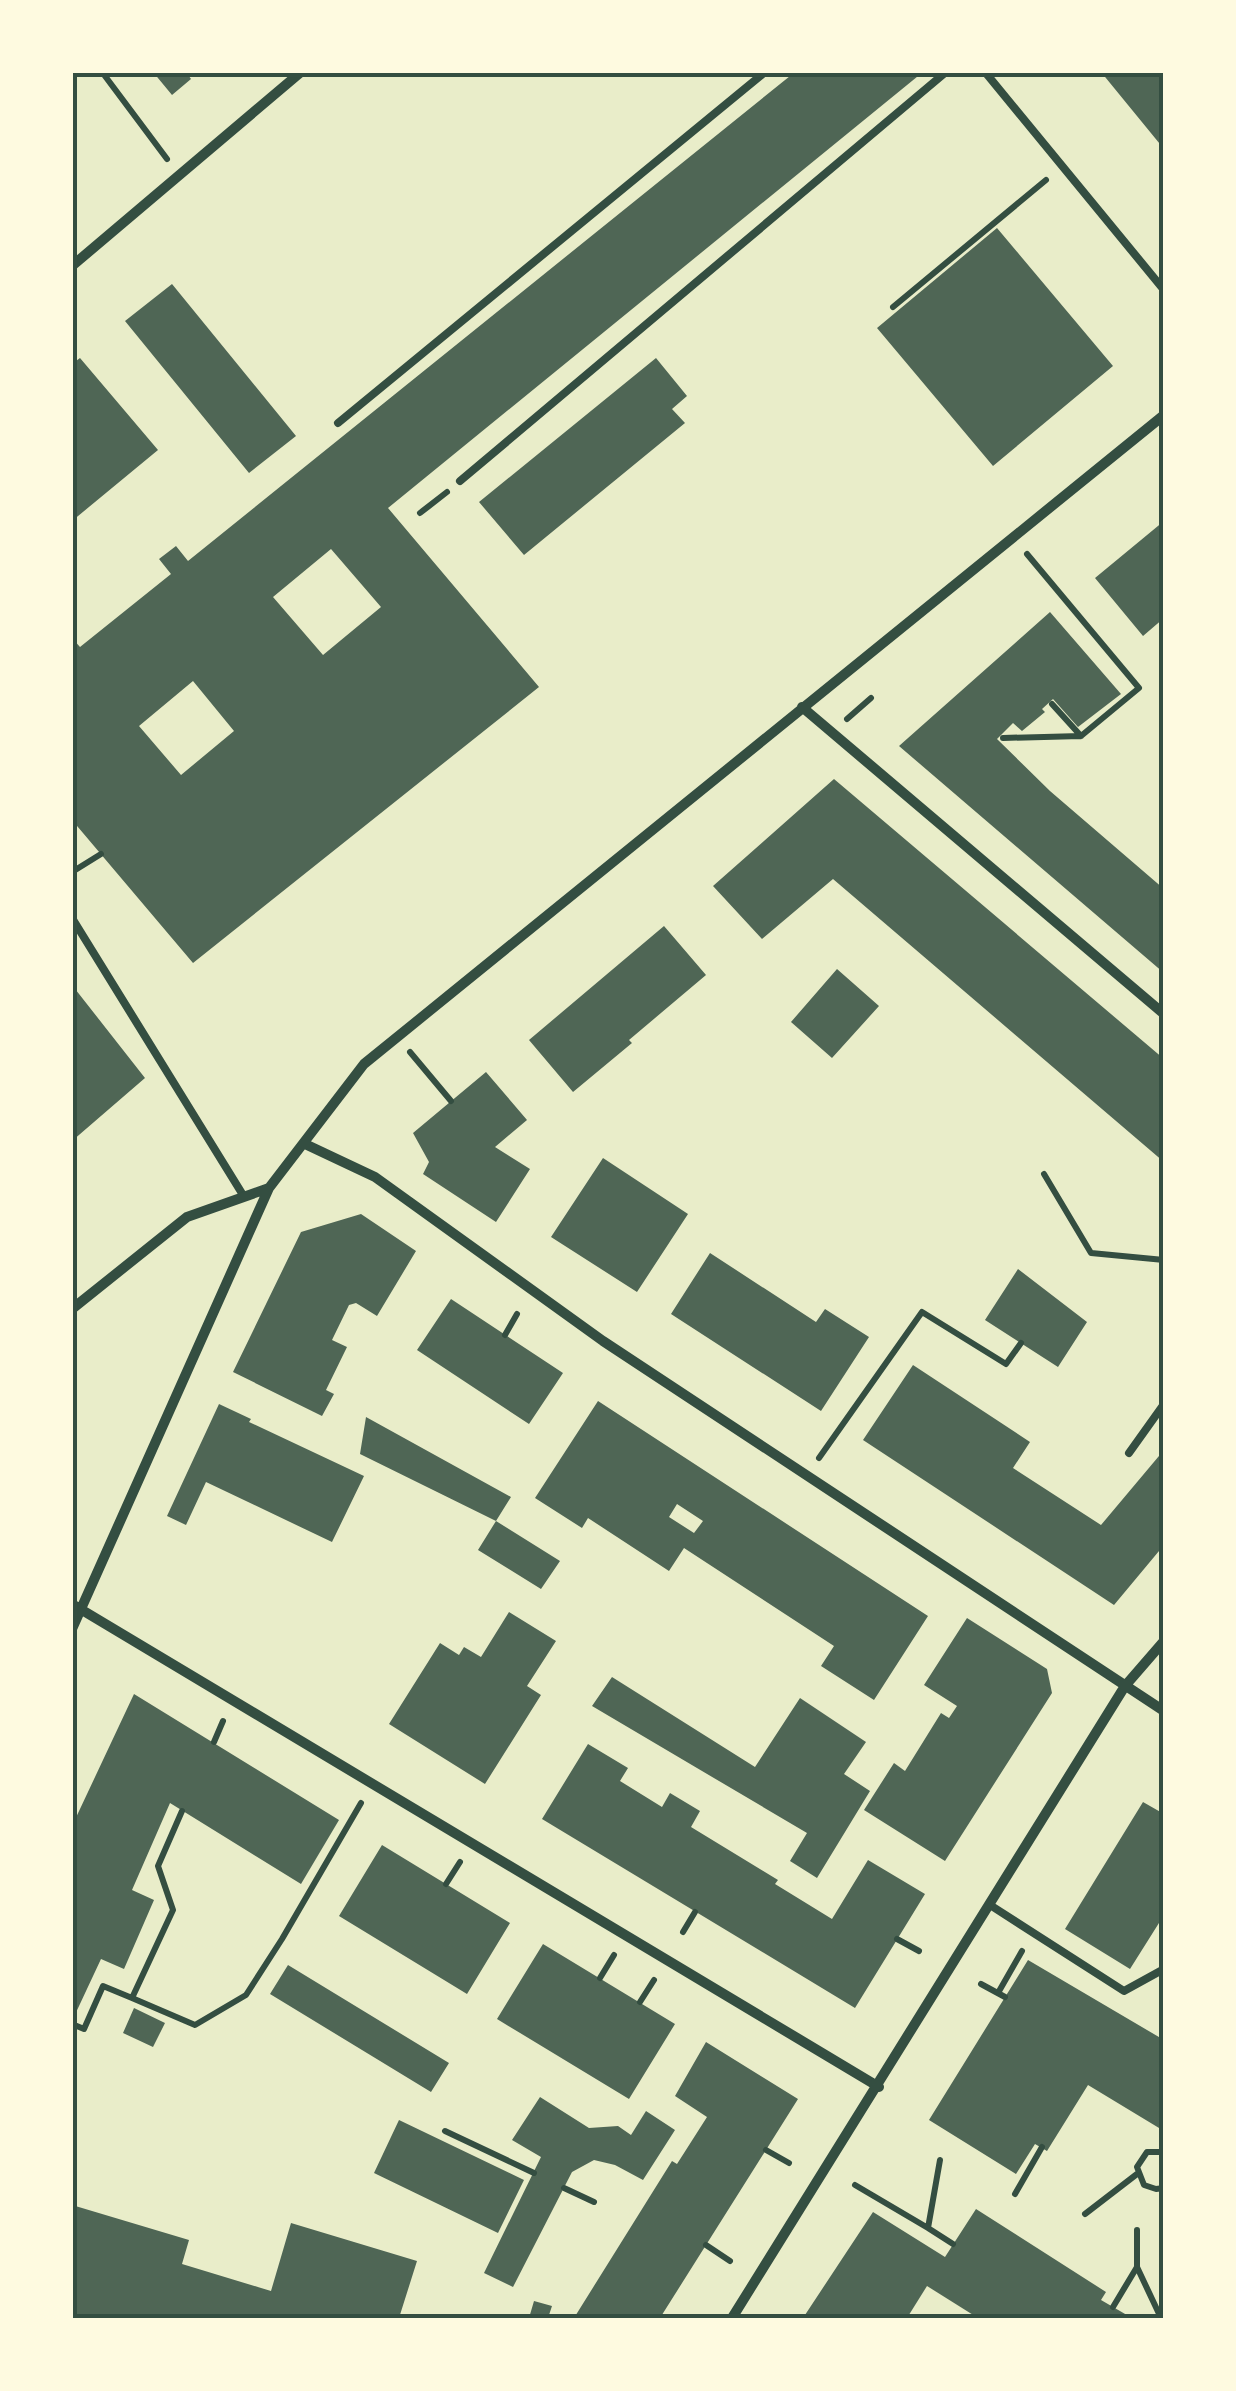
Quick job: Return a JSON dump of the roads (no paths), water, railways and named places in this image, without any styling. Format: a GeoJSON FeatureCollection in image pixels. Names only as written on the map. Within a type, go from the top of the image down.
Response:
{"type":"FeatureCollection","features":[{"type":"Feature","properties":{"kind":"street"},"geometry":{"type":"LineString","coordinates":[[72,266],[302,72]]}},
{"type":"Feature","properties":{"kind":"street"},"geometry":{"type":"LineString","coordinates":[[72,1629],[76,1606],[269,1188],[364,1064],[1164,414]]}},
{"type":"Feature","properties":{"kind":"street"},"geometry":{"type":"LineString","coordinates":[[802,707],[1164,1014]]}},
{"type":"Feature","properties":{"kind":"street"},"geometry":{"type":"LineString","coordinates":[[305,1144],[374,1177],[603,1341],[1164,1711]]}},
{"type":"Feature","properties":{"kind":"street"},"geometry":{"type":"LineString","coordinates":[[72,1309],[187,1218],[269,1188]]}},
{"type":"Feature","properties":{"kind":"street"},"geometry":{"type":"LineString","coordinates":[[76,1606],[879,2087]]}},
{"type":"Feature","properties":{"kind":"street"},"geometry":{"type":"LineString","coordinates":[[732,2318],[1126,1686],[1164,1641]]}},
{"type":"Feature","properties":{"kind":"lane"},"geometry":{"type":"LineString","coordinates":[[338,423],[765,72]]}},
{"type":"Feature","properties":{"kind":"lane"},"geometry":{"type":"LineString","coordinates":[[460,481],[946,72]]}},
{"type":"Feature","properties":{"kind":"lane"},"geometry":{"type":"LineString","coordinates":[[986,72],[1164,290]]}},
{"type":"Feature","properties":{"kind":"lane"},"geometry":{"type":"LineString","coordinates":[[72,918],[243,1195]]}},
{"type":"Feature","properties":{"kind":"lane"},"geometry":{"type":"LineString","coordinates":[[1129,1453],[1164,1404]]}},
{"type":"Feature","properties":{"kind":"lane"},"geometry":{"type":"LineString","coordinates":[[990,1905],[1124,1991],[1164,1969]]}}]}
